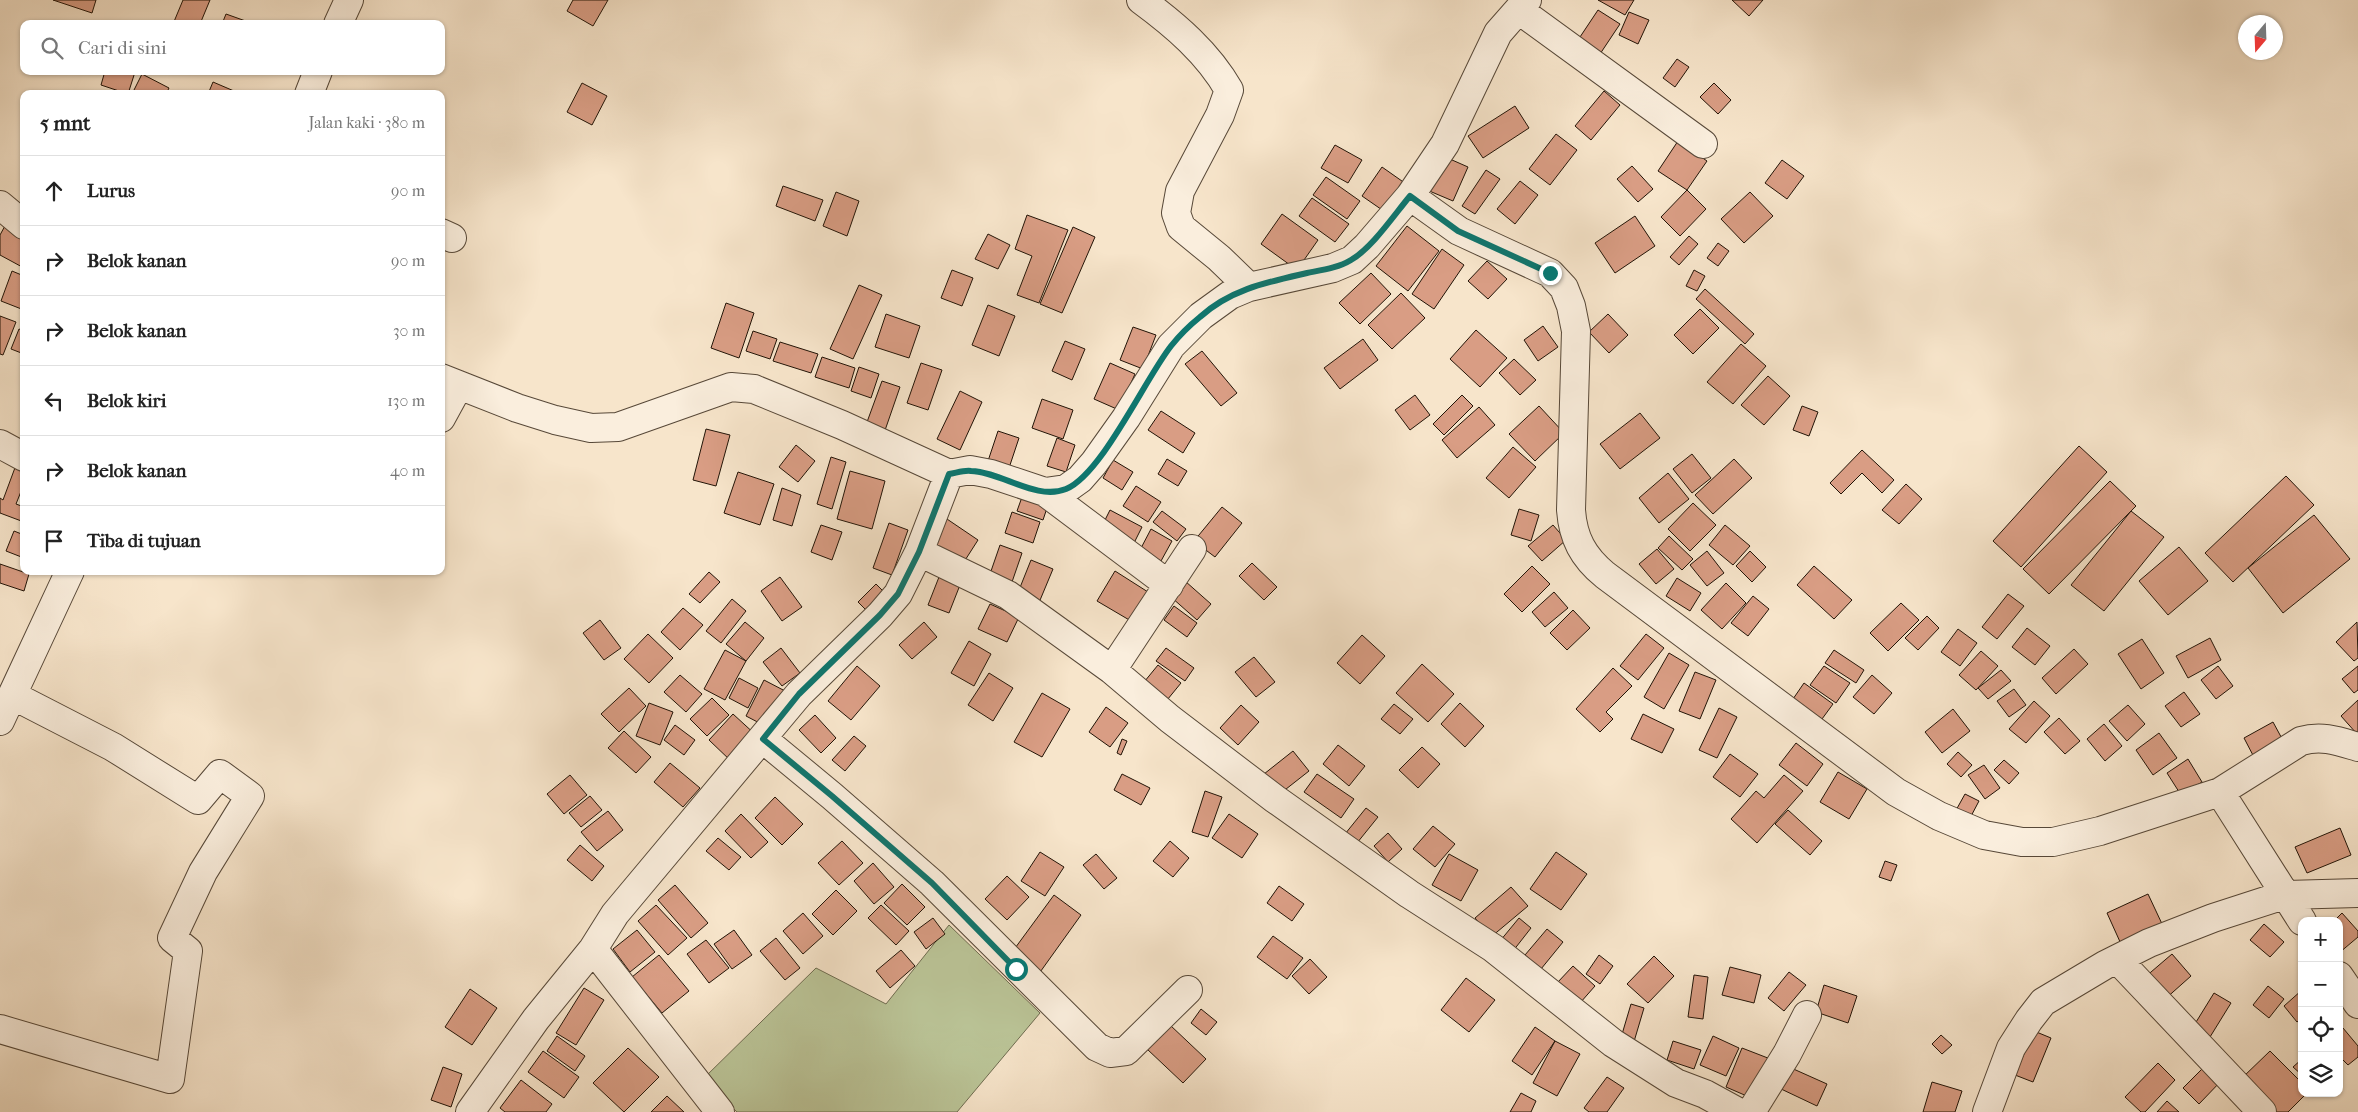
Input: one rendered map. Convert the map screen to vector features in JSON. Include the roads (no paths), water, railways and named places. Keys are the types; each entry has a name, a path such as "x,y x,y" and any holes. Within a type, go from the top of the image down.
{"street":[{"path":"340,20 349,0"},
{"path":"1142,0 1172,23 1217,69 1229,90 1220,115 1180,191 1176,213 1181,227 1219,258 1249,287"},
{"path":"1045,492 1066,489 1080,479 1126,418 1171,346 1201,316 1230,295 1249,287 1333,268 1352,260 1367,246 1410,196 1457,123 1483,61 1498,33 1523,5 1703,144"},
{"path":"311,90 316,75"},
{"path":"1410,196 1458,231 1550,273 1564,288 1571,306 1576,331 1570,510 1574,536 1586,557 1605,575 1896,792 1939,816 1984,836 2022,842 2053,842 2100,831 2220,792 2301,741 2314,737 2330,738 2358,747"},
{"path":"0,205 20,222"},
{"path":"445,402 450,381 532,413 591,428 618,427 731,387 754,389 842,425 949,474 970,470 992,474 1045,492 1169,585"},
{"path":"0,444 20,455"},
{"path":"470,1112 536,1019 593,949 615,914 799,694 880,615 898,594 919,552 949,474"},
{"path":"1112,670 1192,549"},
{"path":"919,552 1008,595 1112,670 1170,719 1275,799 1409,894 1492,948 1613,1043 1676,1083 1705,1094 1738,1112"},
{"path":"0,721 68,575"},
{"path":"0,1029 170,1079 188,950 172,938 202,872 250,796 220,774 198,800 113,747 12,695"},
{"path":"763,739 932,883 1097,1047 1110,1053 1126,1051 1188,990"},
{"path":"2220,792 2299,917"},
{"path":"1987,1112 2011,1048 2043,1002 2117,959 2149,943 2213,918 2284,895 2358,893"},
{"path":"593,949 720,1112"},
{"path":"2117,959 2262,1112"},
{"path":"2343,982 2358,1004"},
{"path":"1751,1112 1787,1054 1807,1015"}]}
